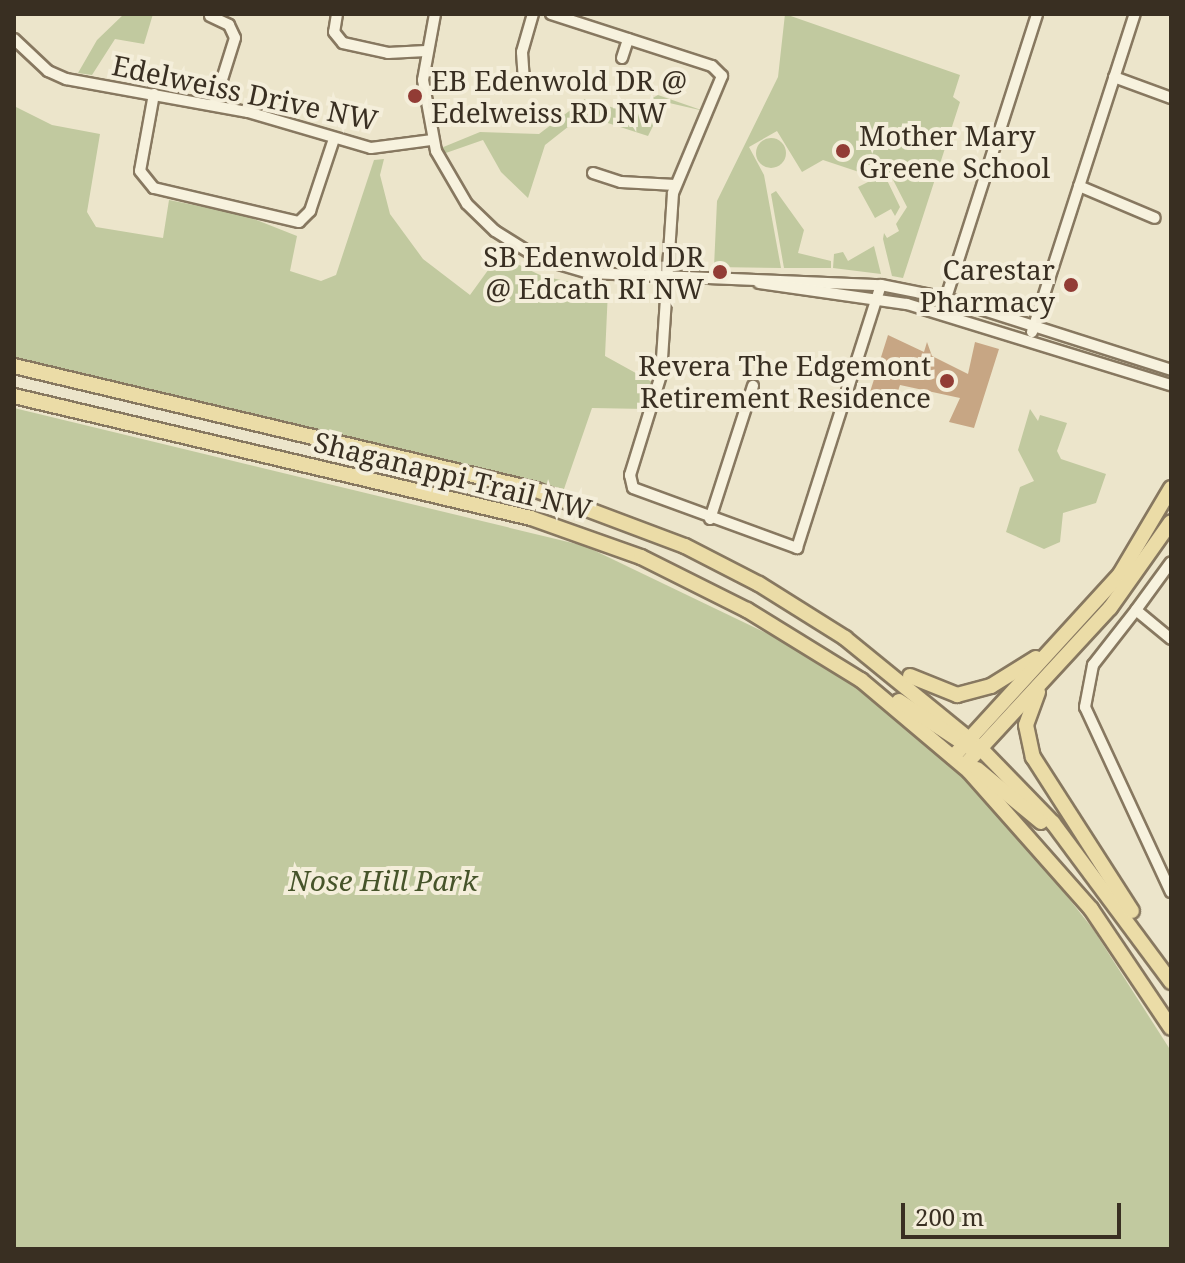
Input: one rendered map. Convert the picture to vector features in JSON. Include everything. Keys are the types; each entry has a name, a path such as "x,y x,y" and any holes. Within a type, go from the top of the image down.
{"main road":[{"name":"Shaganappi Trail NW","path":"14,366 536,490 685,546 845,638 971,744 1074,850 1142,936 1171,982"},
{"name":"Shaganappi Trail NW","path":"14,396 593,537 686,577 861,680 962,761 1091,909 1171,1028"},
{"path":"1074,850 962,761 971,744 1120,574 1171,488"},
{"path":"971,744 1053,668 1132,581 1171,522"},
{"path":"845,638 923,684 957,695 991,686 1056,644"},
{"path":"1053,668 1029,712 1033,757 1130,908 1142,936"},
{"path":"861,680 971,744"}],"street":[{"path":"337,14 334,32 343,43 388,53 426,51"},
{"path":"435,14 426,51 424,95 432,140 467,204 519,248 589,273 881,285 946,298 1171,370"},
{"path":"524,81 522,52 533,14"},
{"path":"551,14 712,66 722,76 675,185 661,375 630,480 639,492 797,548 881,285"},
{"path":"941,313 1037,14"},
{"path":"1029,339 1135,14"},
{"path":"210,16 229,25 235,38 214,105"},
{"name":"Edelweiss Drive NW","path":"14,39 57,75 214,105 371,148 432,140"},
{"path":"622,58 628,39"},
{"path":"1114,77 1171,98"},
{"path":"154,94 140,171 154,188 299,222 310,211 334,139"},
{"path":"593,173 621,182 675,185"},
{"path":"1079,186 1155,218"},
{"path":"749,281 879,299 941,313 1171,385"},
{"path":"710,519 753,386"},
{"path":"1171,562 1093,665 1085,707 1171,892"},
{"path":"1136,610 1171,639"}],"green space":[{"path":"124,14 153,14 144,44 115,39 92,75 78,73 97,40"},
{"name":"Mother Mary Greene School","path":"785,14 960,75 953,97 960,102 903,278 892,276 883,239 884,233 887,238 899,231 896,224 907,207 888,170 859,172 823,160 802,172 777,131 749,147 764,175 781,268 714,267 717,201 778,77"},
{"path":"658,95 704,111 665,102 648,136 583,115 545,145 528,198 501,172 483,140 443,154 441,148 480,132 539,134 585,99 627,112"},
{"path":"14,106 52,125 100,134 87,212 96,227 163,238 169,200 244,215 297,236 290,271 321,281 336,275 374,160 384,159 380,175 390,214 423,259 470,295 499,255 542,276 608,290 605,356 652,382 646,409 592,408 564,489 14,360"},
{"path":"771,138 777,139 785,147 785,159 777,167 771,168 765,167 757,159 756,153 757,147 765,139"},
{"path":"884,174 900,207 895,216 891,209 875,218 858,187"},
{"path":"776,191 804,230 798,253 831,261 831,268 784,268 771,194"},
{"path":"874,246 881,274 833,268 834,254 843,252 848,261"},
{"name":"Nose Hill Park","path":"14,408 585,546 789,644 851,684 954,769 1023,841 1093,929 1171,1051 1171,1249 14,1249"},
{"path":"1030,409 1038,421 1040,415 1067,423 1057,451 1061,459 1106,474 1096,503 1063,513 1060,542 1044,549 1006,532 1020,487 1034,481 1018,450"}],"building":[{"name":"Revera The Edgemont Retirement Residence","path":"888,335 924,352 927,342 932,356 968,374 975,342 999,349 974,428 949,422 960,398 900,385 895,400 870,392"}],"place":[{"name":"EB Edenwold DR @ Edelweiss RD NW","path":"415,96"},
{"name":"Mother Mary Greene School","path":"843,151"},
{"name":"SB Edenwold DR @ Edcath RI NW","path":"720,272"},
{"name":"Carestar Pharmacy","path":"1071,285"},
{"name":"Revera The Edgemont Retirement Residence","path":"947,381"}]}
